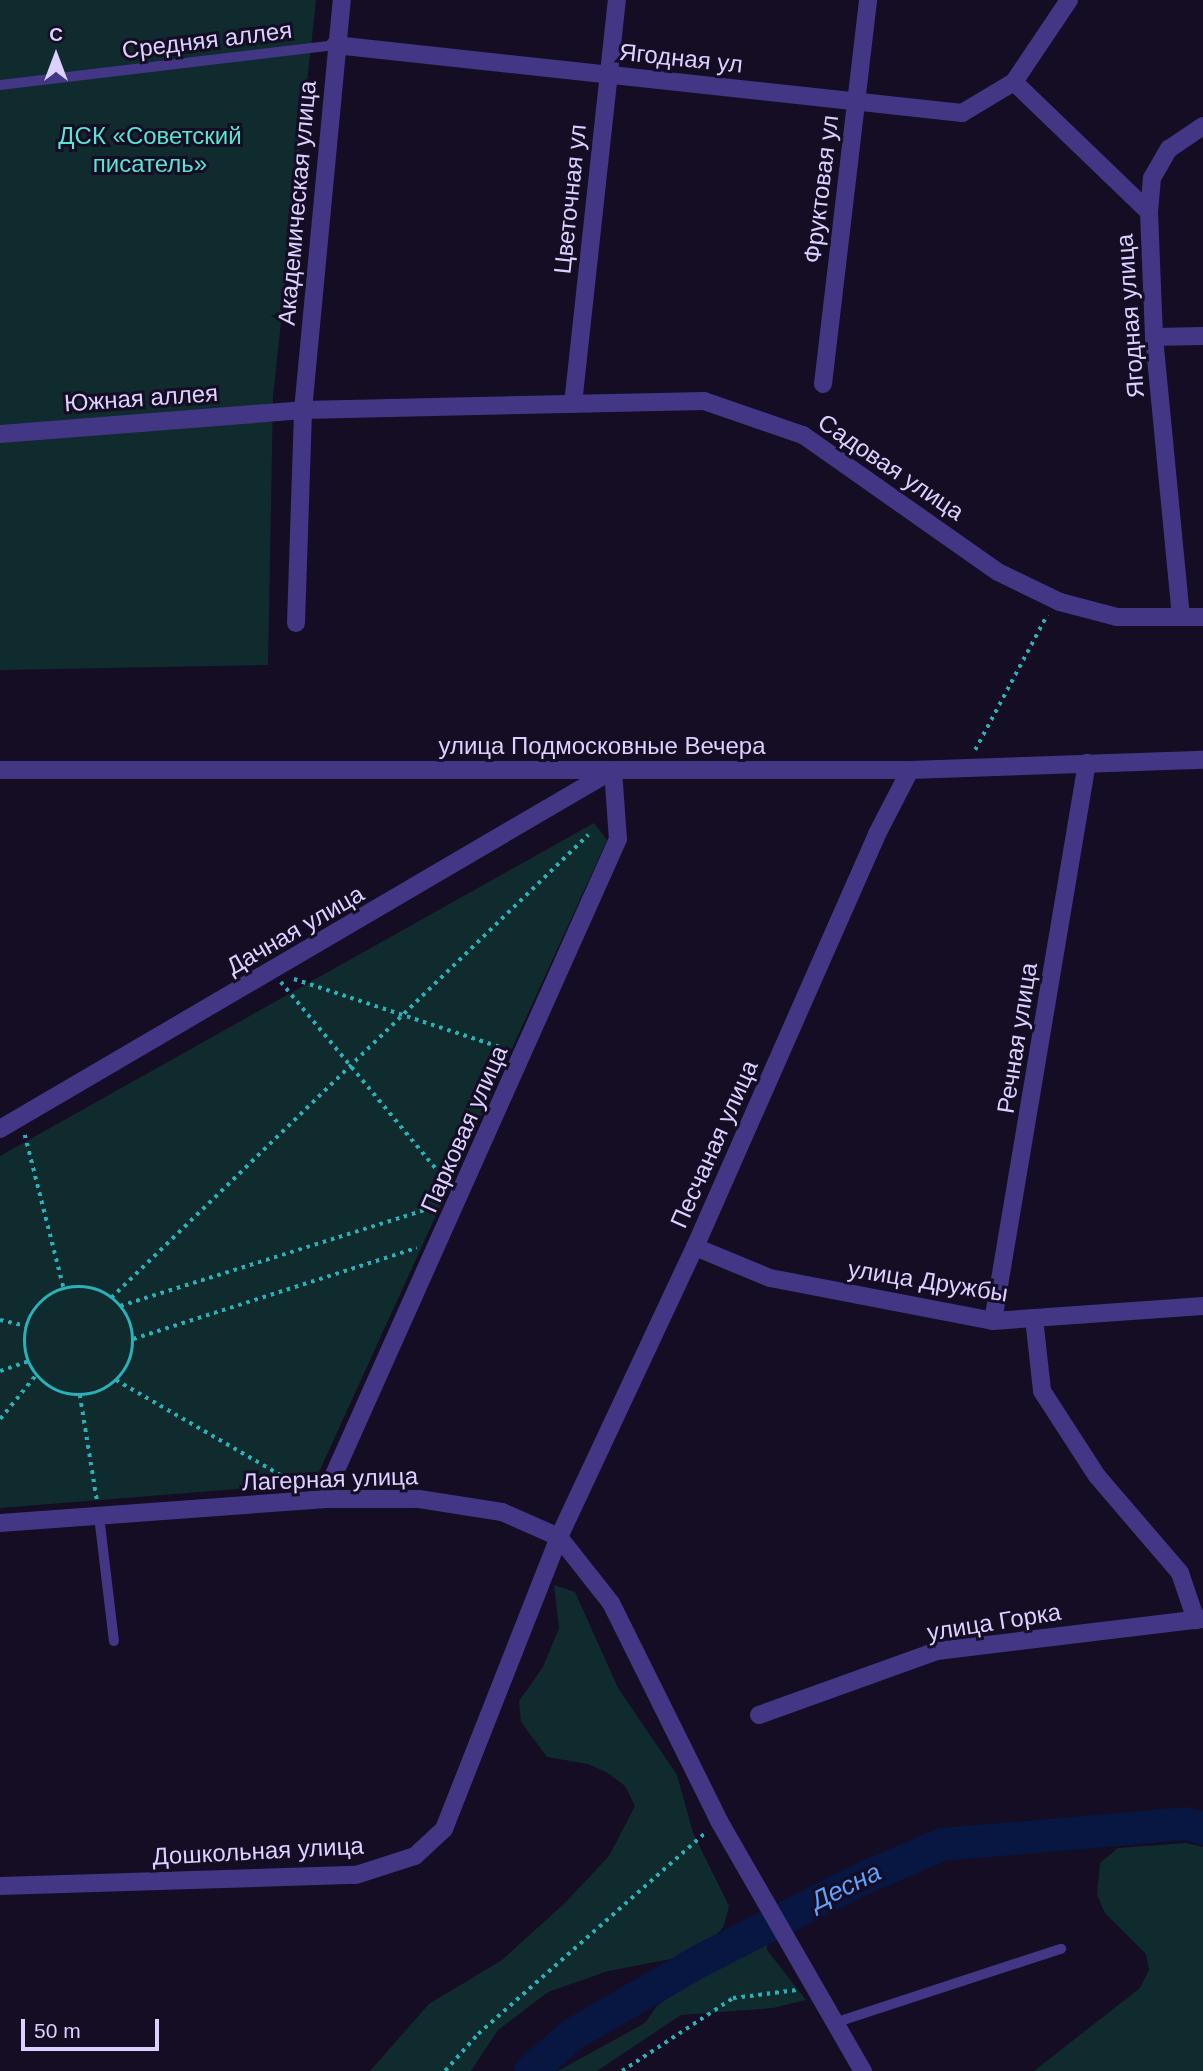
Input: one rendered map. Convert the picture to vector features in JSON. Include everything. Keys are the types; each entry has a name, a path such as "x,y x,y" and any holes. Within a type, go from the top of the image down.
{"street":[{"name":"Академическая улица","path":"296,623 295,411 342,0"},
{"name":"Цветочная ул","path":"573,404 617,0"},
{"name":"Фруктовая ул","path":"823,384 868,0"},
{"path":"1014,82 1069,0"},
{"name":"Ягодная ул","path":"335,45 962,113 1014,82"},
{"name":"Ягодная улица","path":"1014,82 1149,212 1154,337 1181,617"},
{"path":"1149,212 1152,178 1169,149 1203,126"},
{"path":"1154,337 1203,336"},
{"name":"Садовая улица","path":"295,411 704,401 803,435 998,572 1060,601 1117,617 1203,617"},
{"name":"Южная аллея","path":"0,434 295,411"},
{"name":"улица Подмосковные Вечера","path":"0,770 910,769 1203,760"},
{"name":"Речная улица","path":"993,1321 1087,763"},
{"name":"Песчаная улица","path":"559,1537 695,1247 877,834 910,769"},
{"name":"Дачная улица","path":"0,1129 613,770"},
{"name":"Парковая улица","path":"323,1499 524,1055 618,839 613,770"},
{"name":"улица Дружбы","path":"695,1247 770,1278 993,1321 1203,1306"},
{"path":"1034,1318 1042,1391 1097,1476 1180,1573 1200,1620"},
{"name":"Лагерная улица","path":"0,1522 323,1499 419,1499 502,1512 559,1537 611,1603 719,1821 812,1986"},
{"name":"Дошкольная улица","path":"0,1886 356,1875 415,1856 444,1829 559,1537"},
{"name":"улица Горка","path":"759,1715 937,1651 1200,1620"},
{"path":"812,1986 863,2071"}],"lane":[{"name":"Средняя аллея","path":"0,85 335,45"},
{"path":"99,1516 114,1641"},
{"path":"834,2023 1061,1949"}],"path":[{"path":"967,766 1018,675 1033,636 1060,601"},
{"path":"111,1298 588,835"},
{"path":"273,971 524,1055"},
{"path":"120,1306 460,1198 273,971"},
{"path":"20,1118 64,1289"},
{"path":"133,1339 440,1240"},
{"path":"64,1289 89,1289 111,1298 120,1306 133,1339 129,1362 116,1380 100,1391 80,1395 64,1393 37,1374 29,1362 27,1326 41,1303 64,1289"},
{"path":"0,1320 27,1326"},
{"path":"0,1371 29,1362"},
{"path":"0,1419 37,1374"},
{"path":"116,1380 323,1499"},
{"path":"80,1395 99,1516"},
{"path":"445,2071 478,2034 719,1821"},
{"path":"622,2071 733,1998 812,1986"}],"green space":[{"name":"ДСК «Советский писатель»","path":"0,0 316,0 273,396 268,665 0,670"},
{"path":"594,823 607,840 314,1483 0,1508 0,1156"},
{"path":"554,1585 575,1592 618,1688 677,1775 693,1833 729,1906 724,1926 711,1942 671,1959 608,1971 548,1992 498,2030 471,2071 370,2071 429,2004 502,1960 565,1903 609,1856 635,1806 625,1786 608,1773 588,1764 547,1757 521,1722 519,1701 543,1667 559,1628"},
{"path":"1187,1843 1203,1847 1203,2071 1034,2071 1140,1988 1149,1970 1146,1954 1105,1913 1097,1895 1100,1863 1118,1848"},
{"path":"767,1942 767,1950 806,2000 773,2008 681,2015 597,2071 558,2071 645,2023 657,2006 708,1968"}],"waterway":[{"name":"Десна","path":"530,2071 572,2034 702,1959 860,1879 942,1844 1185,1823 1203,1828"}]}
